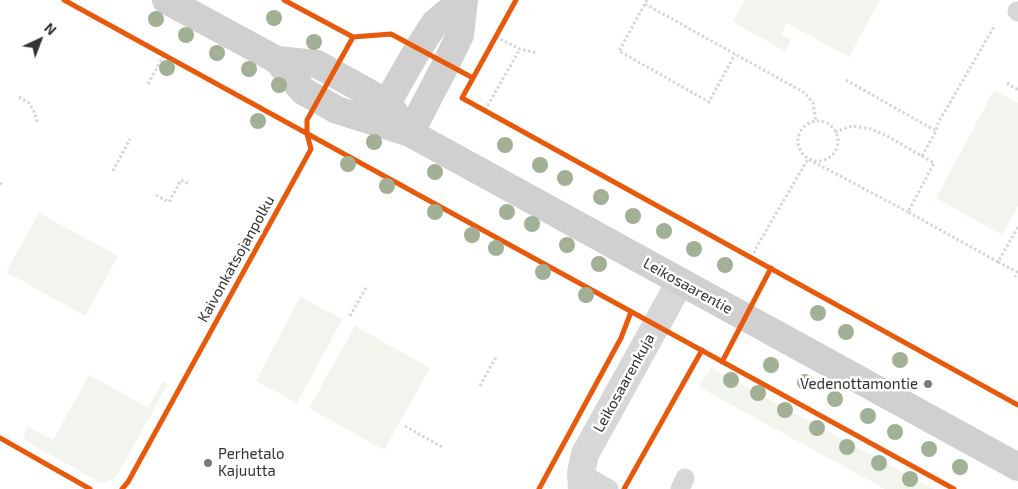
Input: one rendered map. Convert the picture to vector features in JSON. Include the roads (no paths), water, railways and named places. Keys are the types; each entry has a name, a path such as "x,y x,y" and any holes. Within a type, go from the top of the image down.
{"street":[{"name":"Leikosaarentie","path":"166,0 276,60 303,91 337,110 410,133 1018,467"},
{"path":"387,103 418,48 435,23 463,0"},
{"path":"410,133 460,35 463,0"},
{"name":"Leikosaarentie","path":"276,60 318,64 387,103 410,133"},
{"name":"Leikosaarenkuja","path":"582,481 585,454 680,282"}],"lane":[{"path":"582,481 609,489"}],"place":[{"name":"Vedenottamontie","path":"928,384"},
{"name":"Perhetalo Kajuutta","path":"208,463"}]}
